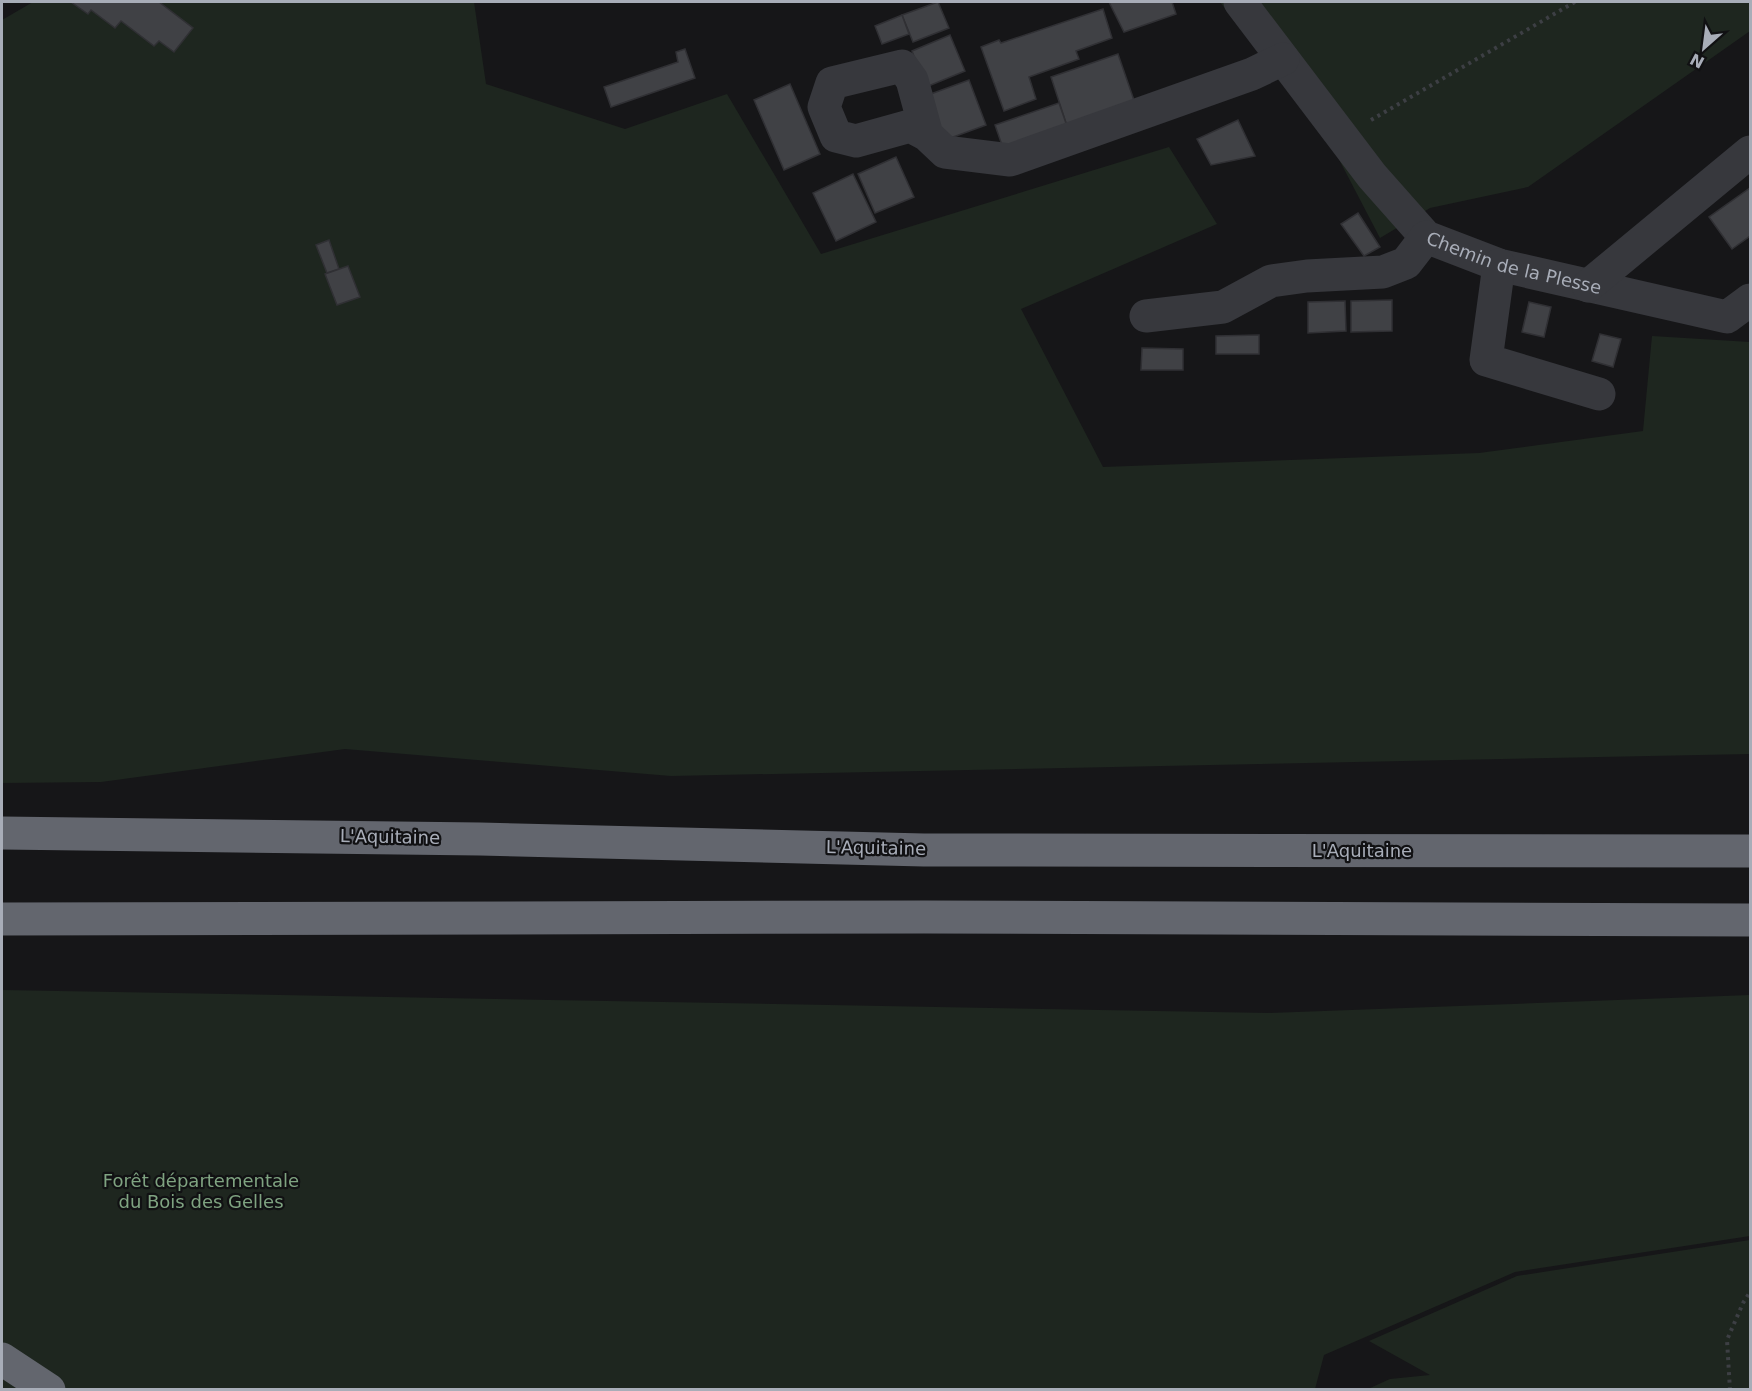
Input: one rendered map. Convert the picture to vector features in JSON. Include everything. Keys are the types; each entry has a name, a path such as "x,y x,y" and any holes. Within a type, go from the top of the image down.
{"highway":[{"name":"L'Aquitaine","path":"2,833 480,839 936,850 1750,851"},
{"path":"2,919 925,917 1750,920"},
{"path":"2,1359 49,1389"}],"street":[{"name":"Chemin de la Plesse","path":"1240,2 1372,176 1426,237 1499,265 1726,317 1750,300"},
{"path":"927,135 945,152 1010,160 1252,74 1283,59"},
{"path":"1588,286 1750,152"},
{"path":"1146,316 1223,307 1271,281 1307,276 1383,272 1406,263 1426,237"},
{"path":"1499,265 1486,360 1599,394"}],"path":[{"path":"1342,137 1575,2"},
{"path":"1730,1389 1727,1340 1750,1292"}],"green space":[{"path":"33,2 474,2 486,84 625,129 727,94 821,254 1169,147 1217,224 1021,309 1103,467 1479,453 1643,431 1652,336 1750,342 1750,754 671,776 345,749 101,782 2,783 2,20"},
{"path":"1220,2 1750,2 1750,31 1528,187 1430,208 1380,238 1332,146"},
{"name":"Forêt départementale du Bois des Gelles","path":"2,990 1269,1013 1750,995 1750,1236 1515,1272 1324,1355 1315,1389 2,1390"},
{"path":"1750,1240 1750,1389 1368,1389 1390,1379 1430,1375 1369,1341 1517,1276"}],"building":[{"path":"71,2 159,2 193,28 174,52 159,41 154,46 121,21 115,28 91,10 88,14"},
{"path":"938,2 949,28 913,42 902,15"},
{"path":"1109,2 1172,2 1176,14 1124,32"},
{"path":"1103,9 1112,38 1076,51 1079,59 1029,77 1036,99 1004,111 981,47 999,40 1001,43"},
{"path":"902,15 909,34 882,44 875,26"},
{"path":"950,35 965,71 926,87 912,51"},
{"path":"685,49 695,78 611,107 604,87 678,62 676,52"},
{"path":"1118,54 1136,106 1068,129 1051,77"},
{"path":"969,80 986,125 945,140 928,95"},
{"path":"790,84 820,154 784,170 754,100"},
{"path":"1059,103 1068,129 1004,151 995,125"},
{"path":"1238,120 1255,156 1211,165 1197,139"},
{"path":"896,157 914,197 875,213 858,174"},
{"path":"853,174 876,222 836,241 813,193"},
{"path":"1750,188 1750,236 1732,249 1709,217"},
{"path":"1358,213 1380,247 1364,256 1341,224"},
{"path":"329,240 339,269 327,273 316,245"},
{"path":"348,266 360,297 337,305 325,274"},
{"path":"1392,300 1392,331 1351,332 1351,301"},
{"path":"1345,301 1346,331 1308,333 1308,302"},
{"path":"1529,302 1551,307 1544,337 1522,332"},
{"path":"1600,334 1621,339 1613,367 1592,361"},
{"path":"1259,335 1259,354 1216,354 1216,336"},
{"path":"1142,348 1183,349 1183,370 1141,370"}]}
